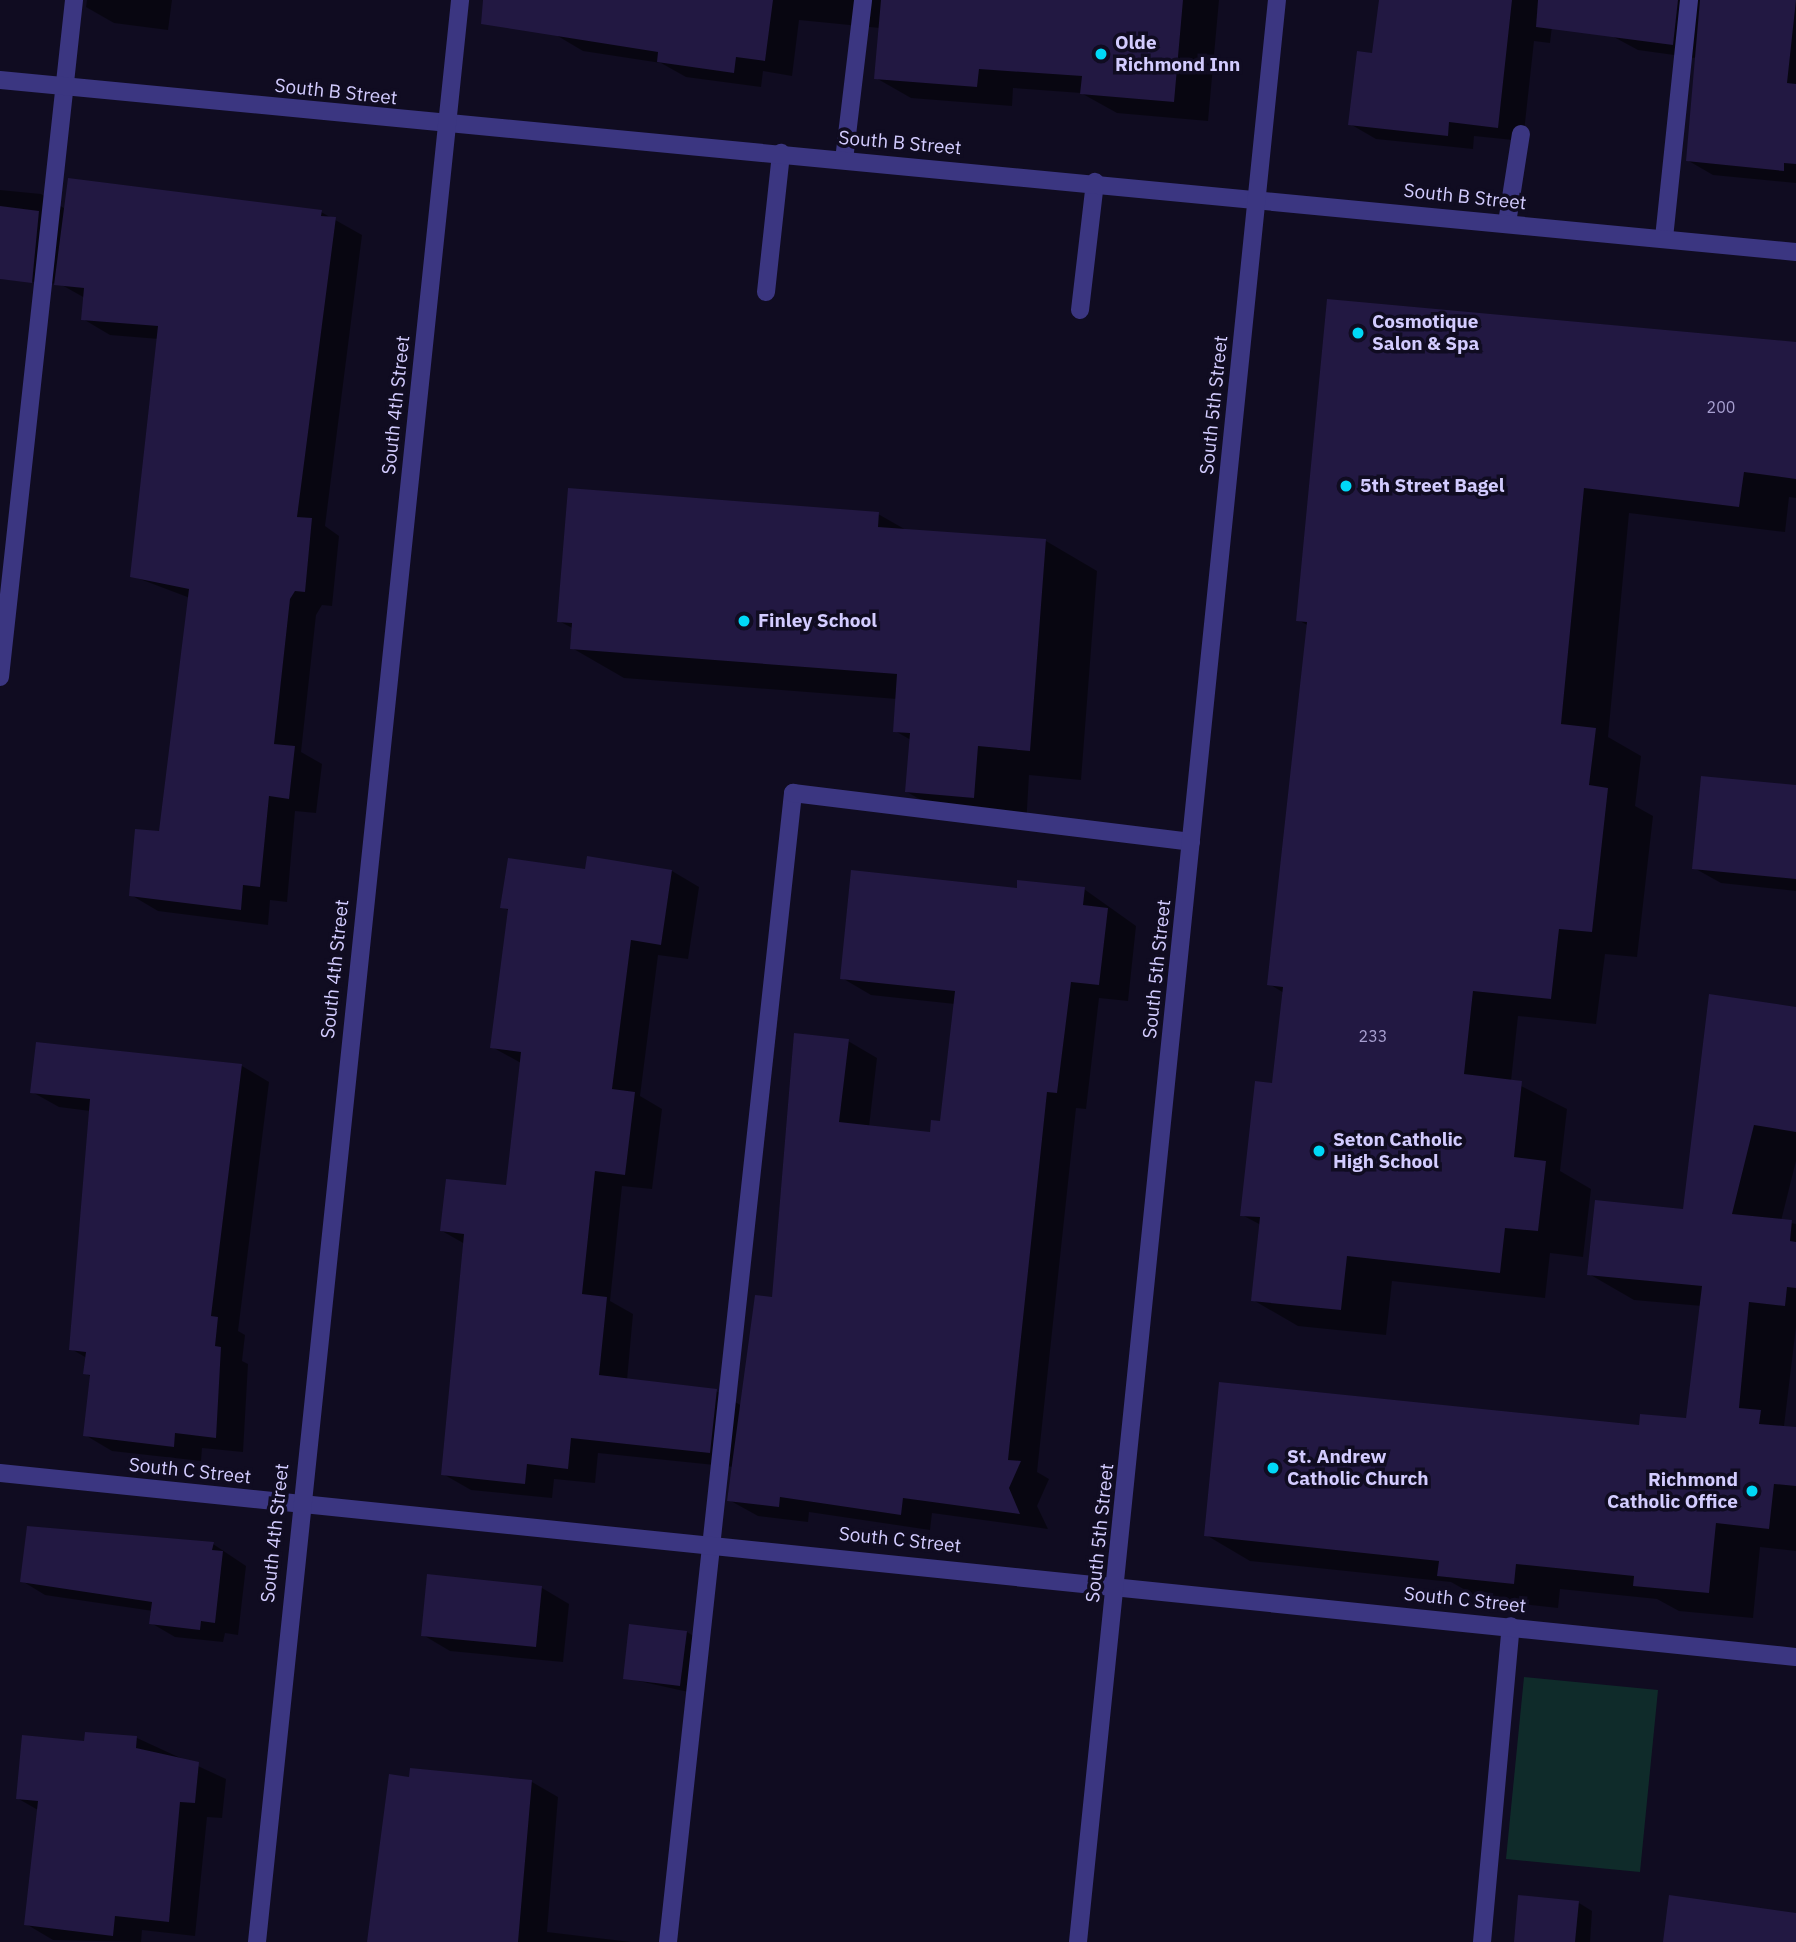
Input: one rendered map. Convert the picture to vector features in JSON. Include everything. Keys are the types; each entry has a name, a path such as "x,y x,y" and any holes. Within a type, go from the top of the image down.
{"street":[{"path":"0,677 74,0"},
{"name":"South 4th Street","path":"257,1942 299,1502 460,0"},
{"path":"844,160 863,0"},
{"name":"South 5th Street","path":"1078,1942 1277,0"},
{"path":"1664,239 1689,0"},
{"name":"South B Street","path":"0,80 448,124 1256,196 1796,252"},
{"path":"1507,223 1521,134"},
{"path":"766,292 781,153"},
{"path":"1080,310 1095,182"},
{"path":"668,1942 793,793 1191,842"},
{"name":"South C Street","path":"0,1473 1116,1583 1796,1657"},
{"path":"1482,1942 1511,1626"}],"green space":[{"path":"1524,1677 1658,1690 1640,1872 1506,1859"}],"building":[{"path":"483,0 773,0 765,61 736,57 734,73 657,62 658,52 481,24"},
{"path":"881,0 1183,0 1174,102 1080,94 1082,76 979,69 977,87 874,79"},
{"path":"1379,0 1512,0 1498,128 1449,122 1448,136 1348,125 1357,51 1372,53"},
{"path":"1538,0 1678,0 1673,45 1536,27"},
{"path":"1700,0 1796,0 1787,83 1796,84 1796,164 1784,163 1784,171 1686,161"},
{"path":"68,178 322,210 321,216 336,217 297,517 312,518 305,592 295,591 290,599 274,744 295,746 289,799 269,796 260,887 243,885 241,910 129,896 135,829 159,831 189,589 130,577 158,326 81,320 84,288 54,285"},
{"path":"0,206 39,211 32,283 0,279"},
{"path":"1327,299 1796,342 1796,479 1744,472 1739,507 1584,488 1561,724 1596,728 1589,785 1608,788 1592,932 1559,929 1551,999 1473,991 1464,1074 1522,1081 1514,1157 1546,1161 1538,1231 1505,1228 1500,1273 1347,1256 1341,1310 1251,1301 1260,1217 1240,1216 1255,1081 1272,1083 1283,987 1267,985 1307,622 1296,621"},
{"path":"568,488 879,512 878,527 1046,539 1030,751 978,746 974,798 905,792 910,733 893,732 897,674 570,649 572,623 557,622"},
{"path":"1701,776 1796,785 1796,879 1692,869"},
{"path":"587,856 672,870 661,945 631,940 612,1089 635,1092 625,1175 595,1171 582,1294 607,1297 599,1375 717,1389 710,1453 571,1438 568,1469 527,1464 525,1484 441,1475 464,1234 440,1231 446,1179 506,1185 521,1052 490,1048 508,909 500,908 508,858 585,869"},
{"path":"851,870 1017,888 1017,880 1085,887 1083,905 1108,908 1099,985 1071,982 1057,1093 1047,1092 1008,1460 1021,1461 1009,1488 1020,1514 903,1498 901,1515 780,1497 779,1507 727,1501 755,1295 772,1297 794,1033 849,1039 839,1122 930,1132 931,1120 940,1121 955,991 840,979"},
{"path":"1709,994 1796,1007 1796,1132 1754,1125 1732,1214 1792,1220 1790,1241 1796,1242 1796,1288 1787,1287 1785,1306 1749,1302 1739,1408 1761,1410 1759,1424 1796,1427 1796,1486 1774,1484 1769,1529 1716,1523 1709,1593 1633,1586 1634,1576 1516,1564 1514,1584 1437,1576 1439,1561 1204,1536 1219,1382 1639,1425 1640,1414 1686,1418 1702,1286 1587,1275 1595,1200 1683,1209"},
{"path":"36,1042 242,1064 211,1316 218,1317 215,1346 221,1347 216,1438 175,1433 174,1447 83,1436 90,1375 83,1374 86,1352 69,1350 90,1099 30,1093"},
{"path":"27,1526 214,1542 212,1550 223,1551 215,1623 201,1621 200,1630 149,1624 152,1602 20,1582"},
{"path":"427,1574 542,1586 536,1647 421,1636"},
{"path":"629,1624 687,1631 680,1686 623,1679"},
{"path":"85,1732 137,1736 136,1748 199,1762 195,1803 180,1802 169,1922 115,1916 113,1936 24,1925 38,1801 16,1799 22,1735 84,1741"},
{"path":"410,1768 532,1780 518,1942 367,1942 389,1774 409,1777"},
{"path":"1518,1895 1579,1901 1575,1942 1514,1942"},
{"path":"1669,1895 1796,1913 1796,1942 1663,1942"}],"place":[{"name":"Olde Richmond Inn","path":"1101,54"},
{"name":"Cosmotique Salon & Spa","path":"1358,333"},
{"name":"5th Street Bagel","path":"1346,486"},
{"name":"Finley School","path":"744,621"},
{"name":"Seton Catholic High School","path":"1319,1151"},
{"name":"St. Andrew Catholic Church","path":"1273,1468"},
{"name":"Richmond Catholic Office","path":"1752,1491"}]}
